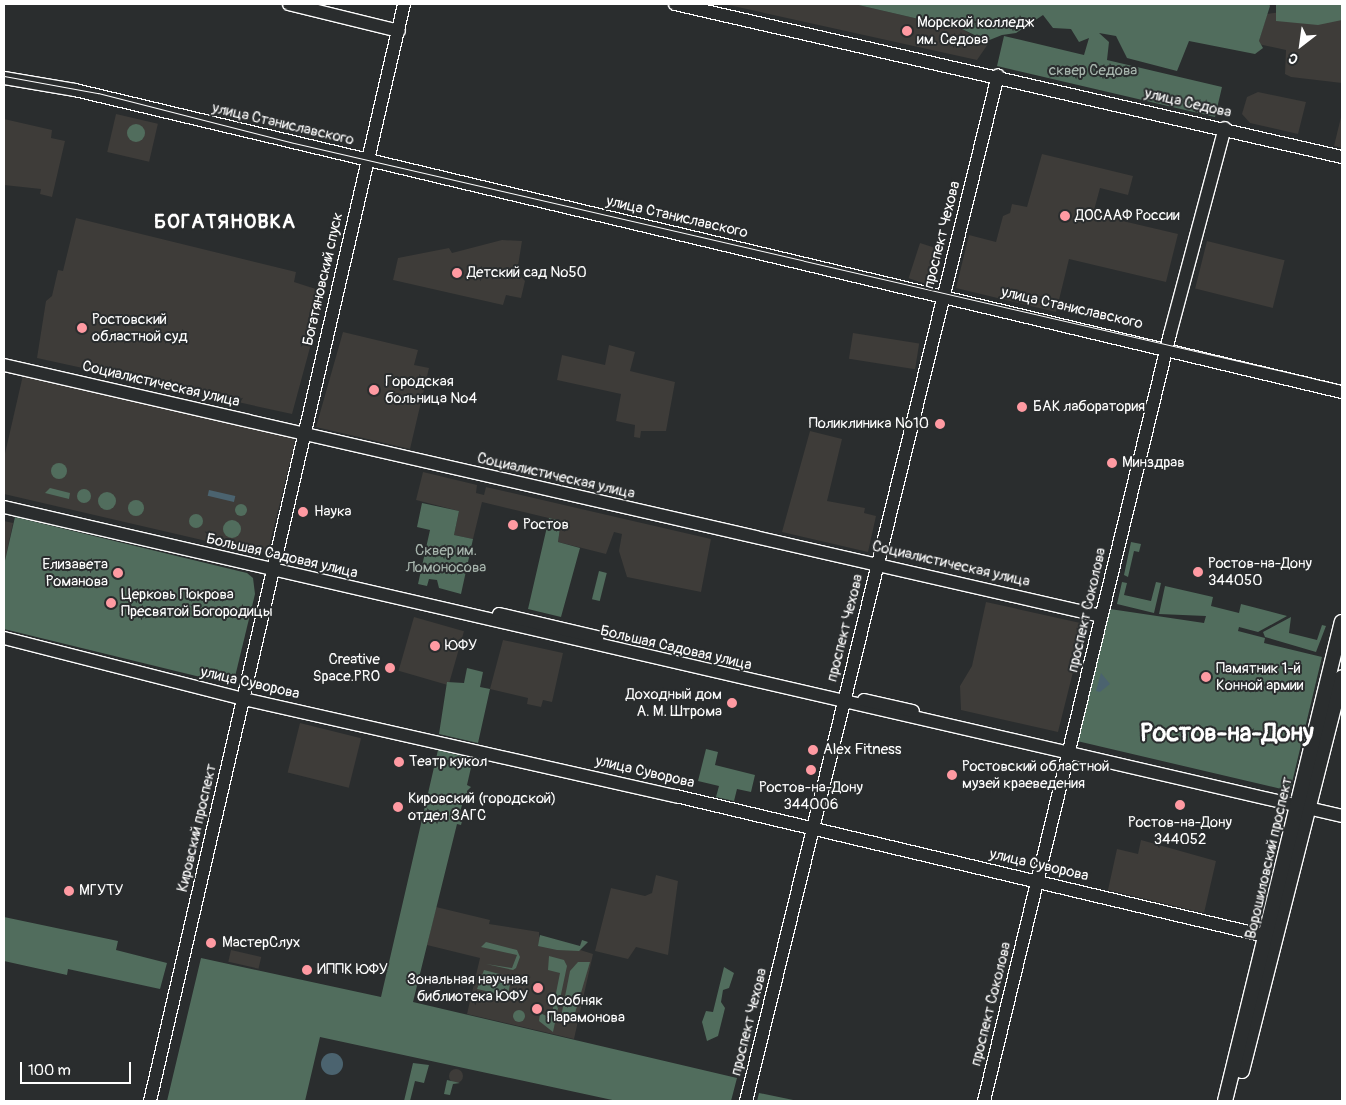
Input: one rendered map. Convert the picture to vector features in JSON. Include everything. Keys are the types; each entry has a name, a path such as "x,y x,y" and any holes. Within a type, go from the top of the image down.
{"main road":[{"name":"Ворошиловский проспект","path":"1234,1101 1305,804 1342,622"},
{"name":"Ворошиловский проспект","path":"1305,804 1342,677"},
{"name":"Ворошиловский проспект","path":"1225,1101 1274,938"}],"street":[{"path":"289,4 399,31"},
{"name":"Богатяновский спуск","path":"276,567 304,433 404,4"},
{"name":"улица Седова","path":"675,4 1226,128 1342,157"},
{"name":"проспект Чехова","path":"746,1101 998,76"},
{"name":"улица Станиславского","path":"4,78 75,90 367,161 944,294 1342,392"},
{"name":"проспект Соколова","path":"984,1101 1070,752 1166,348 1226,128"},
{"name":"Социалистическая улица","path":"4,365 1102,616"},
{"name":"Большая Садовая улица","path":"4,499 276,567"},
{"name":"Большая Садовая улица","path":"4,507 276,567 1070,752 1305,804 1342,816"},
{"name":"Кировский проспект","path":"150,1101 276,567"},
{"name":"улица Суворова","path":"4,638 244,699 813,828 1274,938"},
{"name":"Большая Садовая улица","path":"1305,804 1342,808"}],"shaded area":[{"name":"Морской колледж им. Седова","path":"724,4 854,4 962,29 988,44 977,60"},
{"path":"1342,4 1342,83 1291,77 1285,74 1286,50 1258,44 1267,14"},
{"path":"1258,92 1306,102 1298,134 1250,123 1242,114 1247,97"},
{"path":"1342,113 1342,148 1334,146"},
{"path":"116,114 158,124 149,162 107,152"},
{"path":"4,119 52,130 51,138 65,141 52,197 40,194 41,189 4,185"},
{"name":"ДОСААФ России","path":"1042,154 1133,176 1128,195 1100,188 1093,214 1178,234 1166,282 1069,259 1056,312 956,288 969,235 996,242 1003,216 1010,213 1012,204 1027,207"},
{"path":"76,218 296,272 294,282 325,292 292,414 37,358 46,301 52,296 58,270 63,271"},
{"name":"Детский сад №50","path":"502,240 522,241 517,272 525,281 521,298 506,295 503,305 393,280 398,258 449,248 452,253"},
{"path":"1207,241 1285,260 1273,308 1195,289"},
{"path":"920,243 941,250 929,285 909,278"},
{"name":"Городская больница №4","path":"343,332 418,350 414,365 429,368 410,449 316,427"},
{"path":"853,333 919,343 915,369 849,359"},
{"path":"609,345 635,352 630,371 675,382 666,431 641,431 640,438 634,437 635,425 616,421 621,394 557,380 562,355 605,365"},
{"path":"23,375 292,435 295,442 268,551 258,553 4,494 4,458"},
{"path":"810,431 842,439 827,501 865,508 864,513 876,516 868,552 782,532"},
{"path":"423,472 477,485 476,493 484,495 486,487 711,539 701,592 627,577 619,551 622,534 614,532 606,554 558,542 561,521 482,502 473,539 454,535 459,511 416,500"},
{"path":"4,521 13,523 4,565"},
{"path":"986,602 1085,624 1058,732 961,710 960,686 972,666"},
{"name":"ЮФУ","path":"414,617 464,631 449,685 399,671"},
{"path":"503,640 563,653 552,702 543,700 541,707 527,704 528,698 490,689"},
{"path":"300,723 361,738 349,788 288,772"},
{"path":"1141,840 1216,861 1204,913 1108,890 1117,849 1138,854"},
{"path":"656,875 678,881 668,955 636,947 628,959 595,951 611,888 645,896 652,893"},
{"path":"436,907 490,920 489,924 539,932 539,937 593,954 574,1039 467,1014 480,958 427,945"},
{"path":"231,950 261,957 259,969 228,962"},
{"path":"453,1069 459,1069 463,1076 459,1083 453,1083 449,1079 449,1073"}],"green space":[{"name":"сквер Седова","path":"854,4 1269,4 1270,6 1259,41 1263,48 1255,54 1189,41 1177,71 1127,58 1116,36 1099,33 1109,42 1107,60 1222,87 1215,117 997,66 1004,36 1084,55 1089,38 1079,42 1071,29 1053,28 1043,15 1016,33 1002,35 987,41 962,29"},
{"path":"1276,4 1342,4 1342,20 1318,25 1276,21"},
{"path":"136,124 142,127 145,133 142,139 136,142 130,139 127,133 130,127"},
{"path":"59,463 65,465 67,471 65,477 59,479 53,477 51,471 53,465"},
{"path":"50,488 70,493 69,499 45,493"},
{"path":"81,489 87,489 91,496 87,503 81,503 77,499 77,493"},
{"path":"103,492 111,492 116,497 114,508 103,510 98,505 98,497"},
{"path":"136,500 144,508 136,516 128,508"},
{"name":"Сквер им. Ломоносова","path":"422,503 459,511 454,535 473,539 461,594 439,588 437,580 429,579 427,586 418,584 430,530 417,527"},
{"path":"239,504 243,504 247,510 243,516 239,516 235,512 235,508"},
{"path":"193,514 199,514 203,521 199,528 193,528 189,524 189,518"},
{"path":"15,517 247,573 253,578 255,594 233,685 4,629 4,565"},
{"path":"549,518 561,521 558,542 580,548 561,617 528,609"},
{"path":"232,520 238,523 241,529 238,535 232,538 226,535 223,529 226,523"},
{"path":"1131,542 1141,544 1139,552 1134,551 1128,577 1124,575"},
{"path":"599,571 607,573 600,601 592,599"},
{"path":"1122,582 1127,583 1124,595 1151,601 1156,582 1161,583 1154,613 1117,604"},
{"path":"1165,586 1213,597 1211,606 1239,613 1241,604 1287,616 1258,632 1239,627 1238,631 1265,638 1264,643 1322,657 1290,791 1077,741 1110,609 1204,623 1206,616 1159,614"},
{"path":"1291,617 1289,633 1317,640 1322,625 1326,626 1316,652 1265,637 1263,632"},
{"path":"467,668 483,672 480,687 490,689 478,743 439,734 447,682 464,683"},
{"path":"706,749 718,752 715,765 755,775 751,792 737,789 734,801 716,797 719,786 698,781"},
{"path":"438,750 473,759 467,785 471,787 467,791 468,798 464,798 460,812 464,814 461,825 457,824 413,1002 737,1078 731,1101 617,1101 320,1037 305,1101 167,1101 201,958 381,997"},
{"path":"4,917 118,941 116,950 167,963 160,989 68,969 67,975 4,961"},
{"path":"540,935 580,946 582,940 588,942 579,951 557,950 538,946"},
{"path":"486,942 517,950 520,957 516,968 513,970 486,964 512,968 517,955 481,947"},
{"path":"549,956 564,960 567,966 553,1032 539,1021 540,1013 551,1018 560,973 548,970"},
{"path":"578,962 590,962 573,1020 561,1017 570,971"},
{"path":"724,967 734,973 729,988 723,990 721,1002 725,1008 718,1036 707,1041 702,1022 706,1011 713,1012"},
{"path":"484,970 511,977 508,996 477,989"},
{"path":"519,1010 525,1016 519,1022 513,1016"},
{"path":"413,1063 429,1065 424,1083 415,1081 410,1101 404,1101"},
{"path":"447,1080 460,1083 453,1084 450,1095 444,1094"},
{"path":"759,1093 798,1101 757,1101"}],"water":[{"path":"209,490 235,496 234,502 208,496"},
{"path":"1101,673 1110,684 1100,692 1096,691"},
{"path":"332,1053 340,1056 343,1064 340,1072 332,1075 324,1072 321,1064 324,1056"}],"tram line":[{"path":"4,76 98,93 294,143 1342,385"}],"place":[{"name":"Морской колледж им. Седова","path":"907,31"},
{"name":"ДОСААФ России","path":"1065,216"},
{"name":"Детский сад №50","path":"457,273"},
{"name":"Ростовский областной суд","path":"82,328"},
{"name":"Городская больница №4","path":"374,390"},
{"name":"БАК лаборатория","path":"1022,407"},
{"name":"Поликлиника №10","path":"940,424"},
{"name":"Минздрав","path":"1112,463"},
{"name":"Наука","path":"303,512"},
{"name":"Ростов","path":"513,525"},
{"name":"Ростов-на-Дону 344050","path":"1198,572"},
{"name":"Елизавета Романова","path":"118,573"},
{"name":"Церковь Покрова Пресвятой Богородицы","path":"111,603"},
{"name":"ЮФУ","path":"435,646"},
{"name":"Creative Space.PRO","path":"390,668"},
{"name":"Памятник 1-й Конной армии","path":"1206,677"},
{"name":"Доходный дом А. М. Штрома","path":"732,703"},
{"name":"Alex Fitness","path":"813,750"},
{"name":"Театр кукол","path":"399,762"},
{"name":"Ростов-на-Дону 344006","path":"811,770"},
{"name":"Ростовский областной музей краеведения","path":"952,775"},
{"name":"Ростов-на-Дону 344052","path":"1180,805"},
{"name":"Кировский (городской) отдел ЗАГС","path":"398,807"},
{"name":"МГУТУ","path":"69,891"},
{"name":"МастерСлух","path":"211,943"},
{"name":"ИППК ЮФУ","path":"307,970"},
{"name":"Зональная научная библиотека ЮФУ","path":"538,988"},
{"name":"Особняк Парамонова","path":"537,1009"}],"district":[{"name":"БОГАТЯНОВКА","path":"225,221"},
{"name":"Ростов-на-Дону","path":"1227,734"}]}
